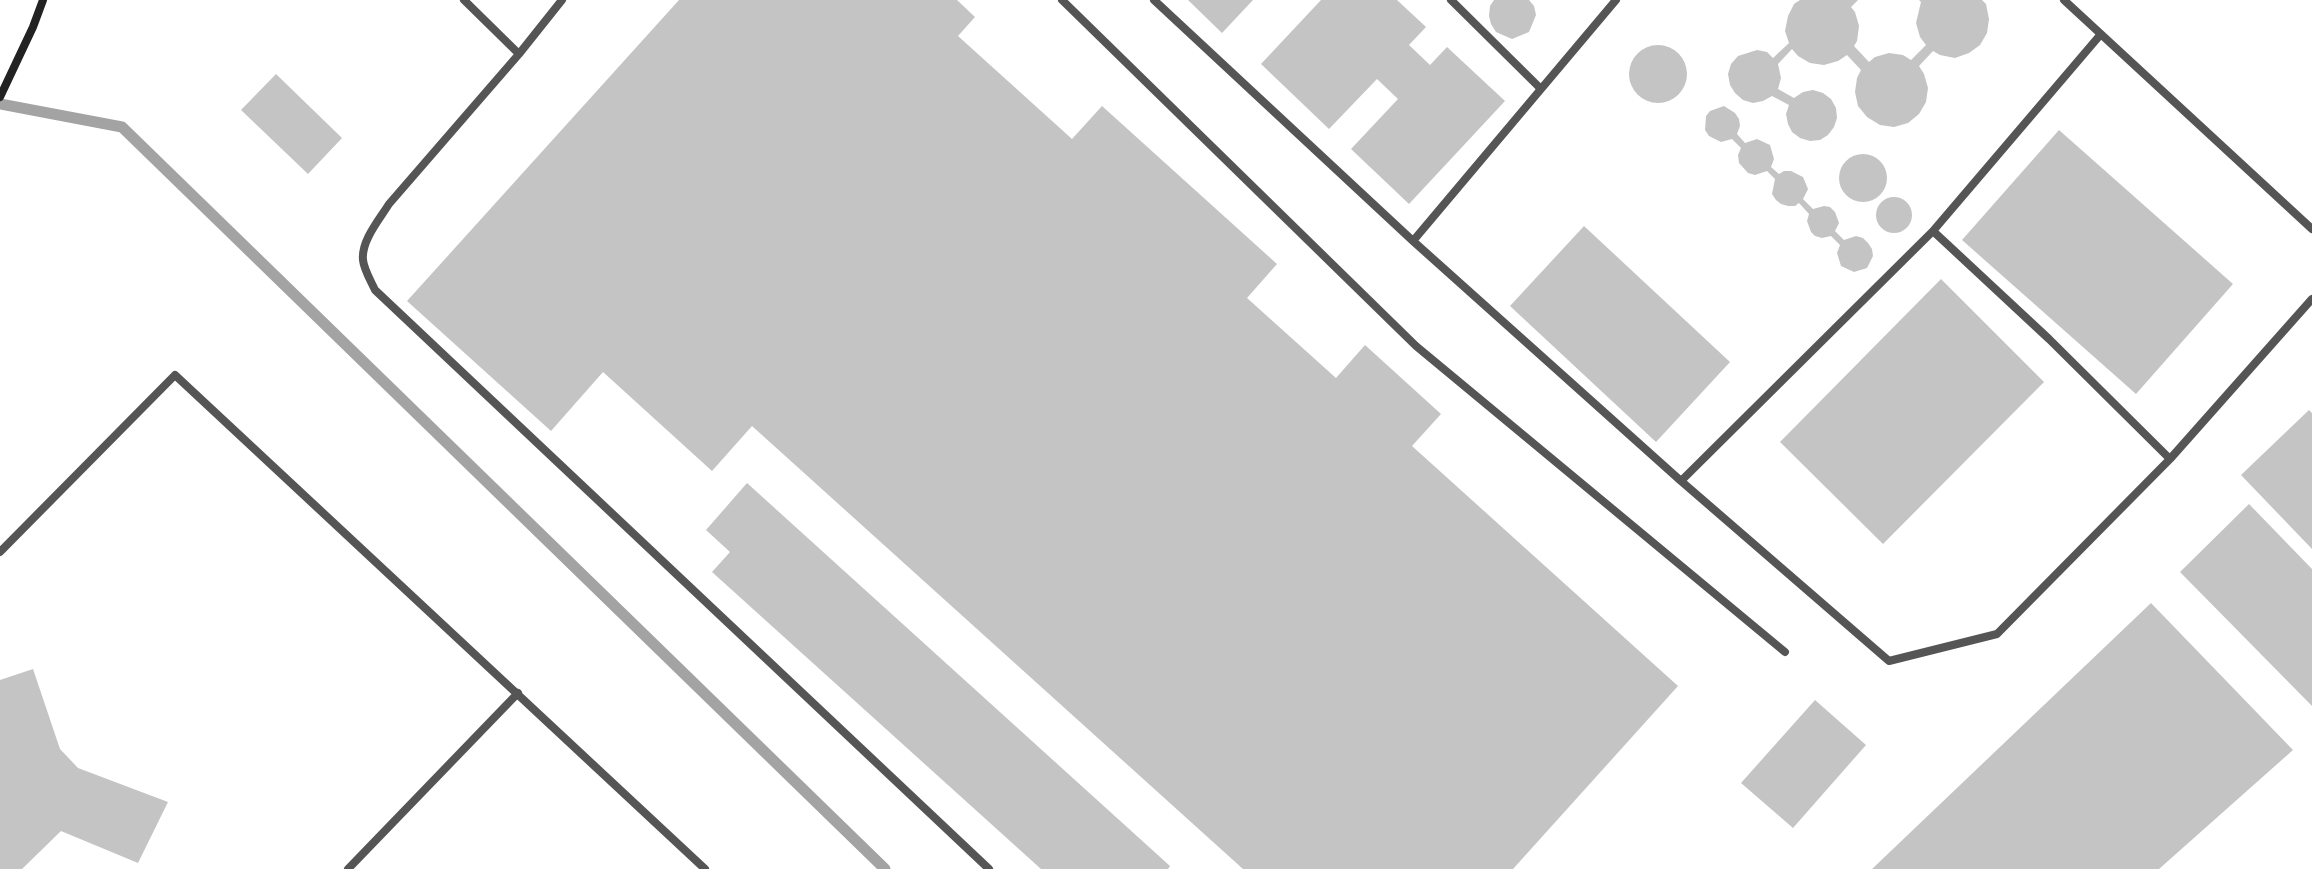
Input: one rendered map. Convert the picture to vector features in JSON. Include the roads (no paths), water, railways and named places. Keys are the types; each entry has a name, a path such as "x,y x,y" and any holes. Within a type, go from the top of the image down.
{"street":[{"path":"0,97 33,27 43,0"}],"lane":[{"path":"464,0 519,54"},
{"path":"562,0 519,54 389,204 366,244 363,260 374,290 989,869"},
{"path":"1062,0 1416,346 1785,652"},
{"path":"1154,0 1413,241 1682,481 1889,661 1997,634 2170,459 2312,299"},
{"path":"1451,0 1541,90"},
{"path":"1413,241 1616,0"},
{"path":"2064,0 2312,229"},
{"path":"1682,481 1933,231 2101,34"},
{"path":"1933,231 2049,339 2170,459"},
{"path":"0,552 175,375 518,693 705,869"},
{"path":"348,869 518,693"}],"waterway":[{"path":"0,104 122,127 885,869"}]}
